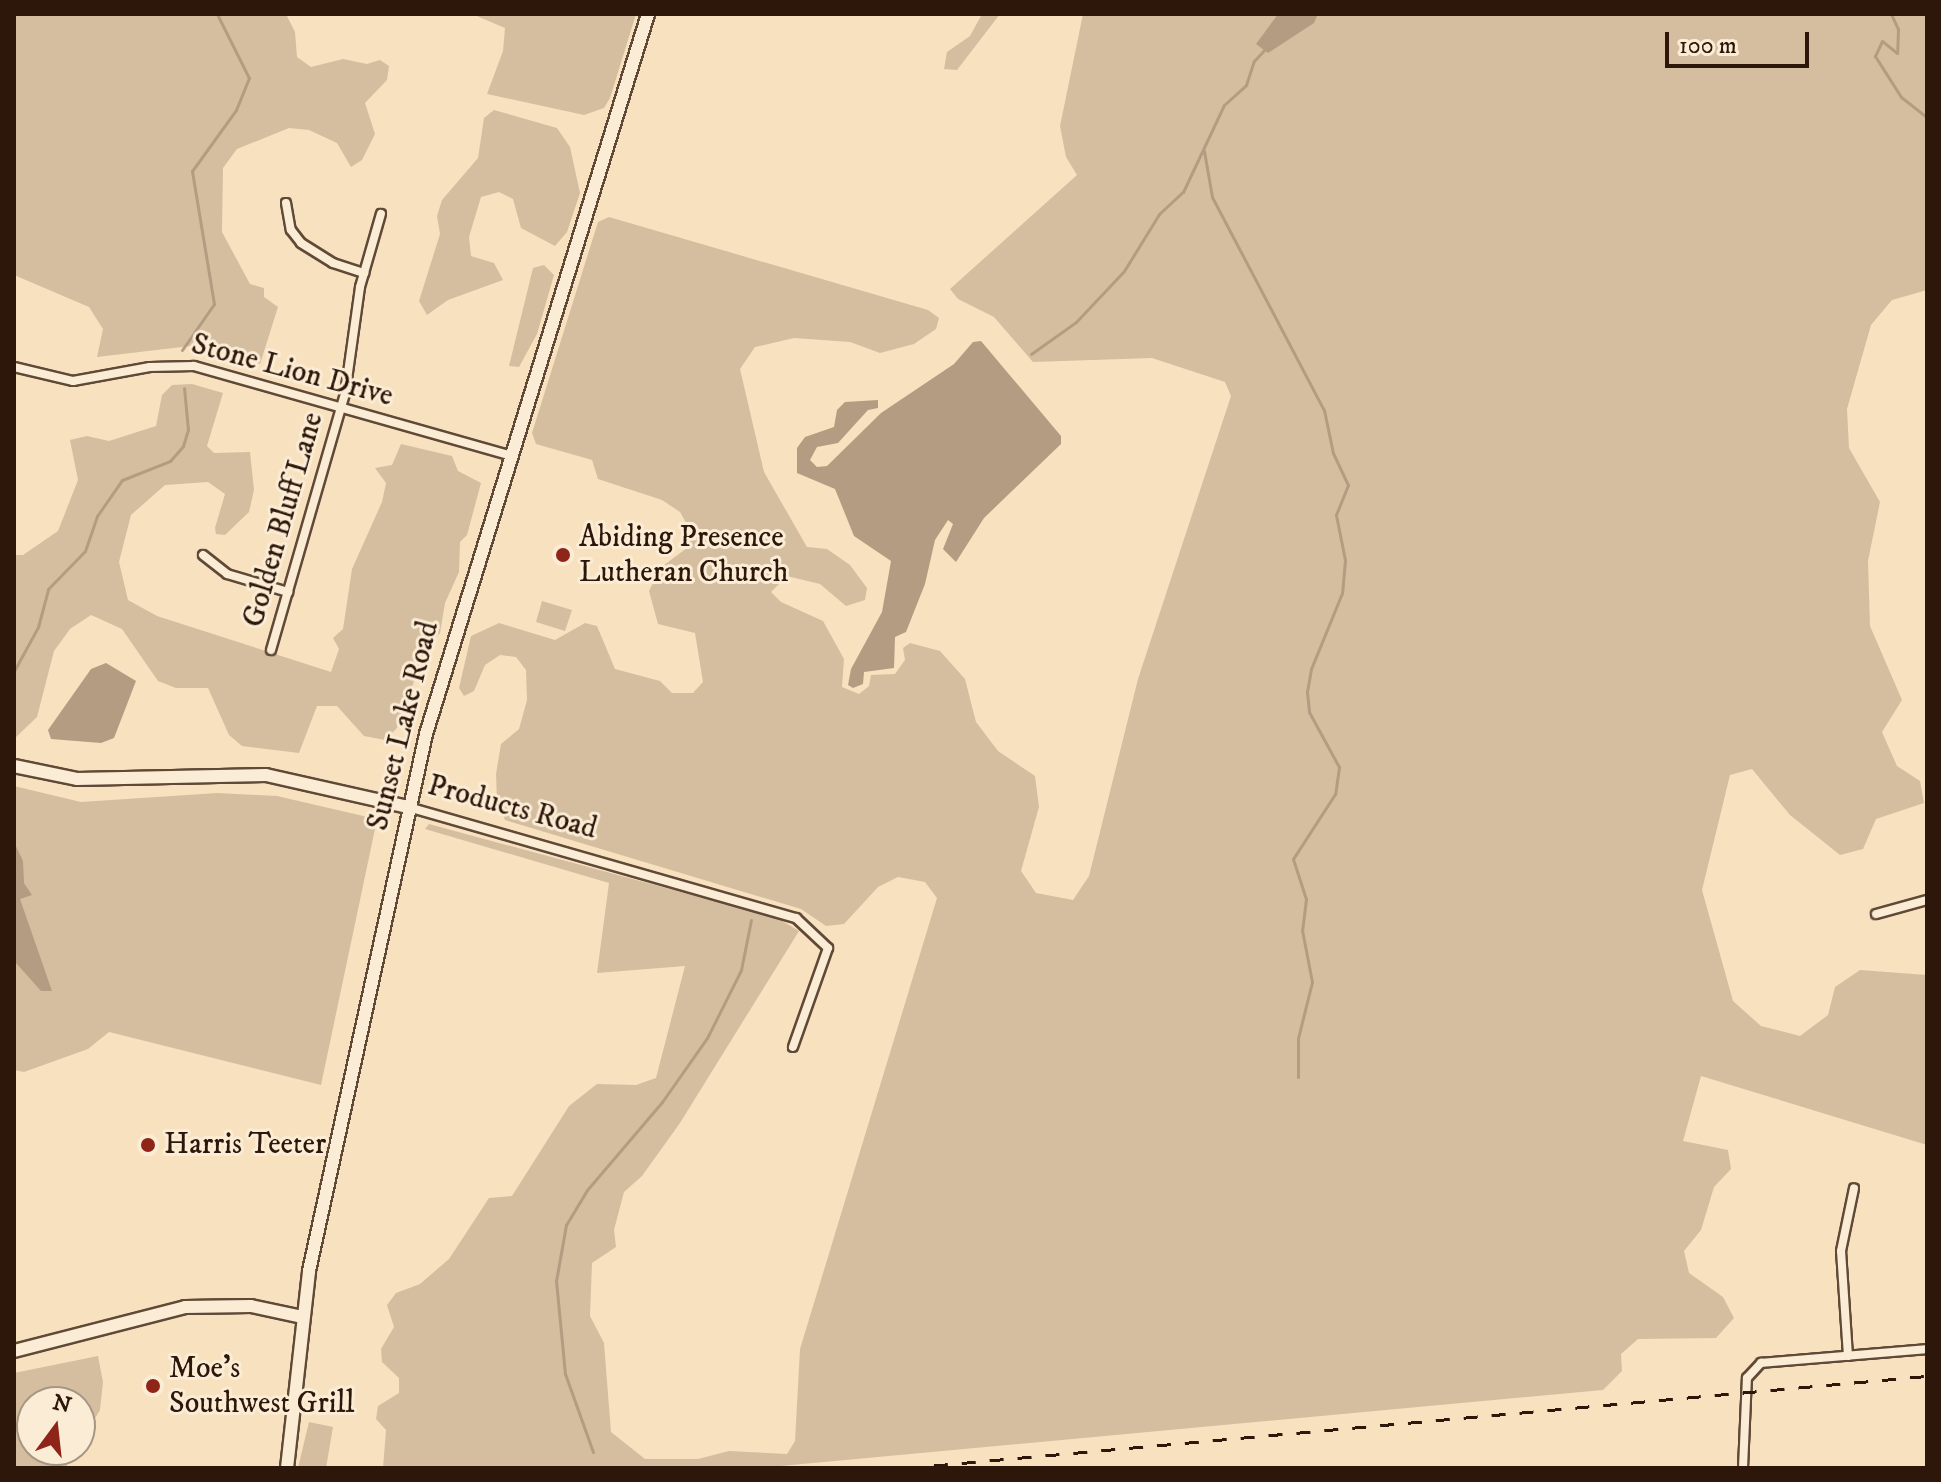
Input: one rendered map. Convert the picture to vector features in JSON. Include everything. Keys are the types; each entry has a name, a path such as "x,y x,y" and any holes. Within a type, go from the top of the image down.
{"main road":[{"name":"Sunset Lake Road","path":"287,1468 302,1317 408,807 454,633 648,14"},
{"name":"Products Road","path":"14,766 77,779 266,775 408,807"},
{"path":"14,1351 185,1307 251,1306 302,1317"}],"street":[{"path":"286,203 288,222 301,243 333,263 364,273"},
{"name":"Golden Bluff Lane","path":"271,650 342,407 364,273 381,214"},
{"name":"Stone Lion Drive","path":"14,367 73,381 150,367 194,366 509,455"},
{"path":"203,555 227,574 288,592"},
{"name":"Products Road","path":"408,807 796,918 828,948 793,1047"},
{"path":"1876,914 1927,900"},
{"path":"1848,1356 1841,1251 1854,1188"},
{"path":"1743,1468 1745,1391 1751,1372 1761,1363 1927,1349"}],"shaded area":[{"path":"14,14 286,14 295,32 297,57 311,67 343,59 367,64 380,60 389,66 387,80 365,103 375,134 362,160 351,167 337,143 309,130 289,128 237,149 223,168 222,232 250,284 264,288 264,297 278,307 260,364 199,345 97,357 103,329 89,307 14,275"},
{"path":"472,14 636,14 610,98 604,108 584,115 487,94 503,51 505,28"},
{"path":"982,14 1000,14 957,70 944,69 947,52 970,36"},
{"path":"1083,14 1927,14 1927,290 1892,300 1871,325 1847,409 1849,448 1880,502 1868,561 1870,626 1902,700 1882,732 1897,766 1920,781 1924,803 1876,819 1863,849 1840,855 1790,815 1752,769 1730,775 1702,890 1733,1001 1761,1026 1800,1036 1828,1015 1835,987 1860,970 1927,975 1927,1145 1701,1076 1683,1141 1728,1150 1731,1169 1714,1187 1701,1230 1684,1251 1689,1273 1723,1297 1734,1318 1716,1338 1638,1339 1621,1354 1622,1371 1603,1390 759,1468 383,1468 386,1430 376,1419 378,1406 399,1393 399,1378 382,1362 381,1349 394,1327 387,1305 396,1293 420,1284 449,1259 489,1198 512,1196 569,1106 597,1084 636,1085 656,1078 685,966 597,973 609,883 425,829 429,824 777,918 799,931 680,1123 642,1176 624,1192 614,1230 616,1247 592,1263 590,1316 604,1343 611,1432 645,1459 698,1459 729,1451 787,1454 795,1441 800,1349 937,898 925,882 898,877 878,887 844,924 826,926 801,909 505,820 497,802 496,774 501,744 519,729 527,700 526,670 516,657 500,655 485,665 474,691 464,696 459,688 471,636 499,623 555,640 585,623 597,626 615,669 660,681 672,693 693,693 703,682 695,633 658,624 649,591 660,568 687,548 690,530 680,512 662,500 598,479 592,460 536,444 532,433 598,222 609,217 928,310 939,318 936,329 914,344 880,353 850,342 794,338 755,347 740,369 764,472 807,547 827,549 850,565 867,588 865,600 846,606 820,584 787,576 771,592 781,602 823,621 844,659 842,687 859,694 869,686 871,675 895,674 905,660 903,648 910,643 940,651 965,679 976,722 998,751 1035,776 1039,807 1021,871 1036,893 1073,900 1089,876 1138,679 1231,396 1225,382 1152,358 1033,362 994,317 958,299 950,289 1077,175 1066,157 1060,126"},
{"path":"1278,14 1318,14 1314,23 1268,53 1256,44"},
{"path":"494,110 557,128 570,147 580,193 567,232 555,246 521,228 513,199 499,192 481,197 469,237 471,256 494,263 503,280 448,300 427,315 419,301 440,234 437,216 442,200 478,158 484,118"},
{"path":"544,265 554,275 537,334 519,367 509,366 533,268"},
{"path":"981,341 1061,436 1061,444 984,518 956,562 943,549 953,524 948,520 935,540 925,584 906,632 895,637 894,668 864,672 863,684 853,688 848,685 851,669 882,612 891,561 854,536 835,489 797,473 797,448 805,437 834,427 837,410 845,402 878,400 878,408 868,410 838,443 817,447 810,460 817,467 827,466 881,413 954,364 973,342"},
{"path":"192,384 223,393 207,446 214,453 250,452 254,490 249,512 225,535 216,534 215,528 225,494 208,482 165,485 131,515 119,562 128,600 157,616 331,672 339,649 333,638 343,629 352,569 382,502 386,483 375,468 392,465 401,444 452,456 458,471 481,483 467,535 460,542 459,572 445,603 440,633 427,646 397,728 385,740 364,736 337,706 317,706 299,753 242,746 229,735 208,688 176,688 158,681 122,629 91,615 70,629 54,651 37,717 14,739 14,555 23,555 58,531 78,480 70,440 87,436 109,441 156,426 162,395 172,385"},
{"path":"542,601 572,610 565,631 536,622"},
{"path":"106,663 136,681 114,738 101,743 51,739 48,730 91,669"},
{"path":"14,786 81,802 217,793 277,796 372,818 375,829 321,1085 109,1032 88,1049 24,1072 14,1070"},
{"path":"14,842 23,861 24,883 32,895 20,899 52,991 41,991 16,963"},
{"path":"98,1356 103,1382 100,1410 96,1417 96,1386 16,1386 16,1466 66,1468 14,1468 14,1373"},
{"path":"309,1422 333,1427 326,1468 298,1468"}],"waterway":[{"path":"182,350 214,304 192,171 236,110 249,78 217,14"},
{"path":"1891,14 1898,29 1897,53 1882,41 1875,56 1901,97 1927,117"},
{"path":"1031,354 1076,322 1124,271 1159,214 1183,192 1224,105 1246,85 1254,61 1266,48"},
{"path":"1204,151 1212,197 1324,410 1333,453 1348,485 1336,515 1345,560 1342,593 1311,669 1307,692 1309,712 1339,767 1335,794 1293,859 1306,899 1302,930 1312,982 1298,1038 1298,1077"},
{"path":"14,671 38,627 48,589 85,551 97,516 122,480 170,461 183,446 188,430 184,388"},
{"path":"593,1452 565,1374 556,1281 566,1225 587,1190 662,1102 707,1038 741,970 751,920"}],"railway":[{"path":"906,1468 1927,1376"}],"place":[{"name":"Abiding Presence Lutheran Church","path":"563,555"},
{"name":"Harris Teeter","path":"148,1145"},
{"name":"Moe's Southwest Grill","path":"153,1386"}]}
